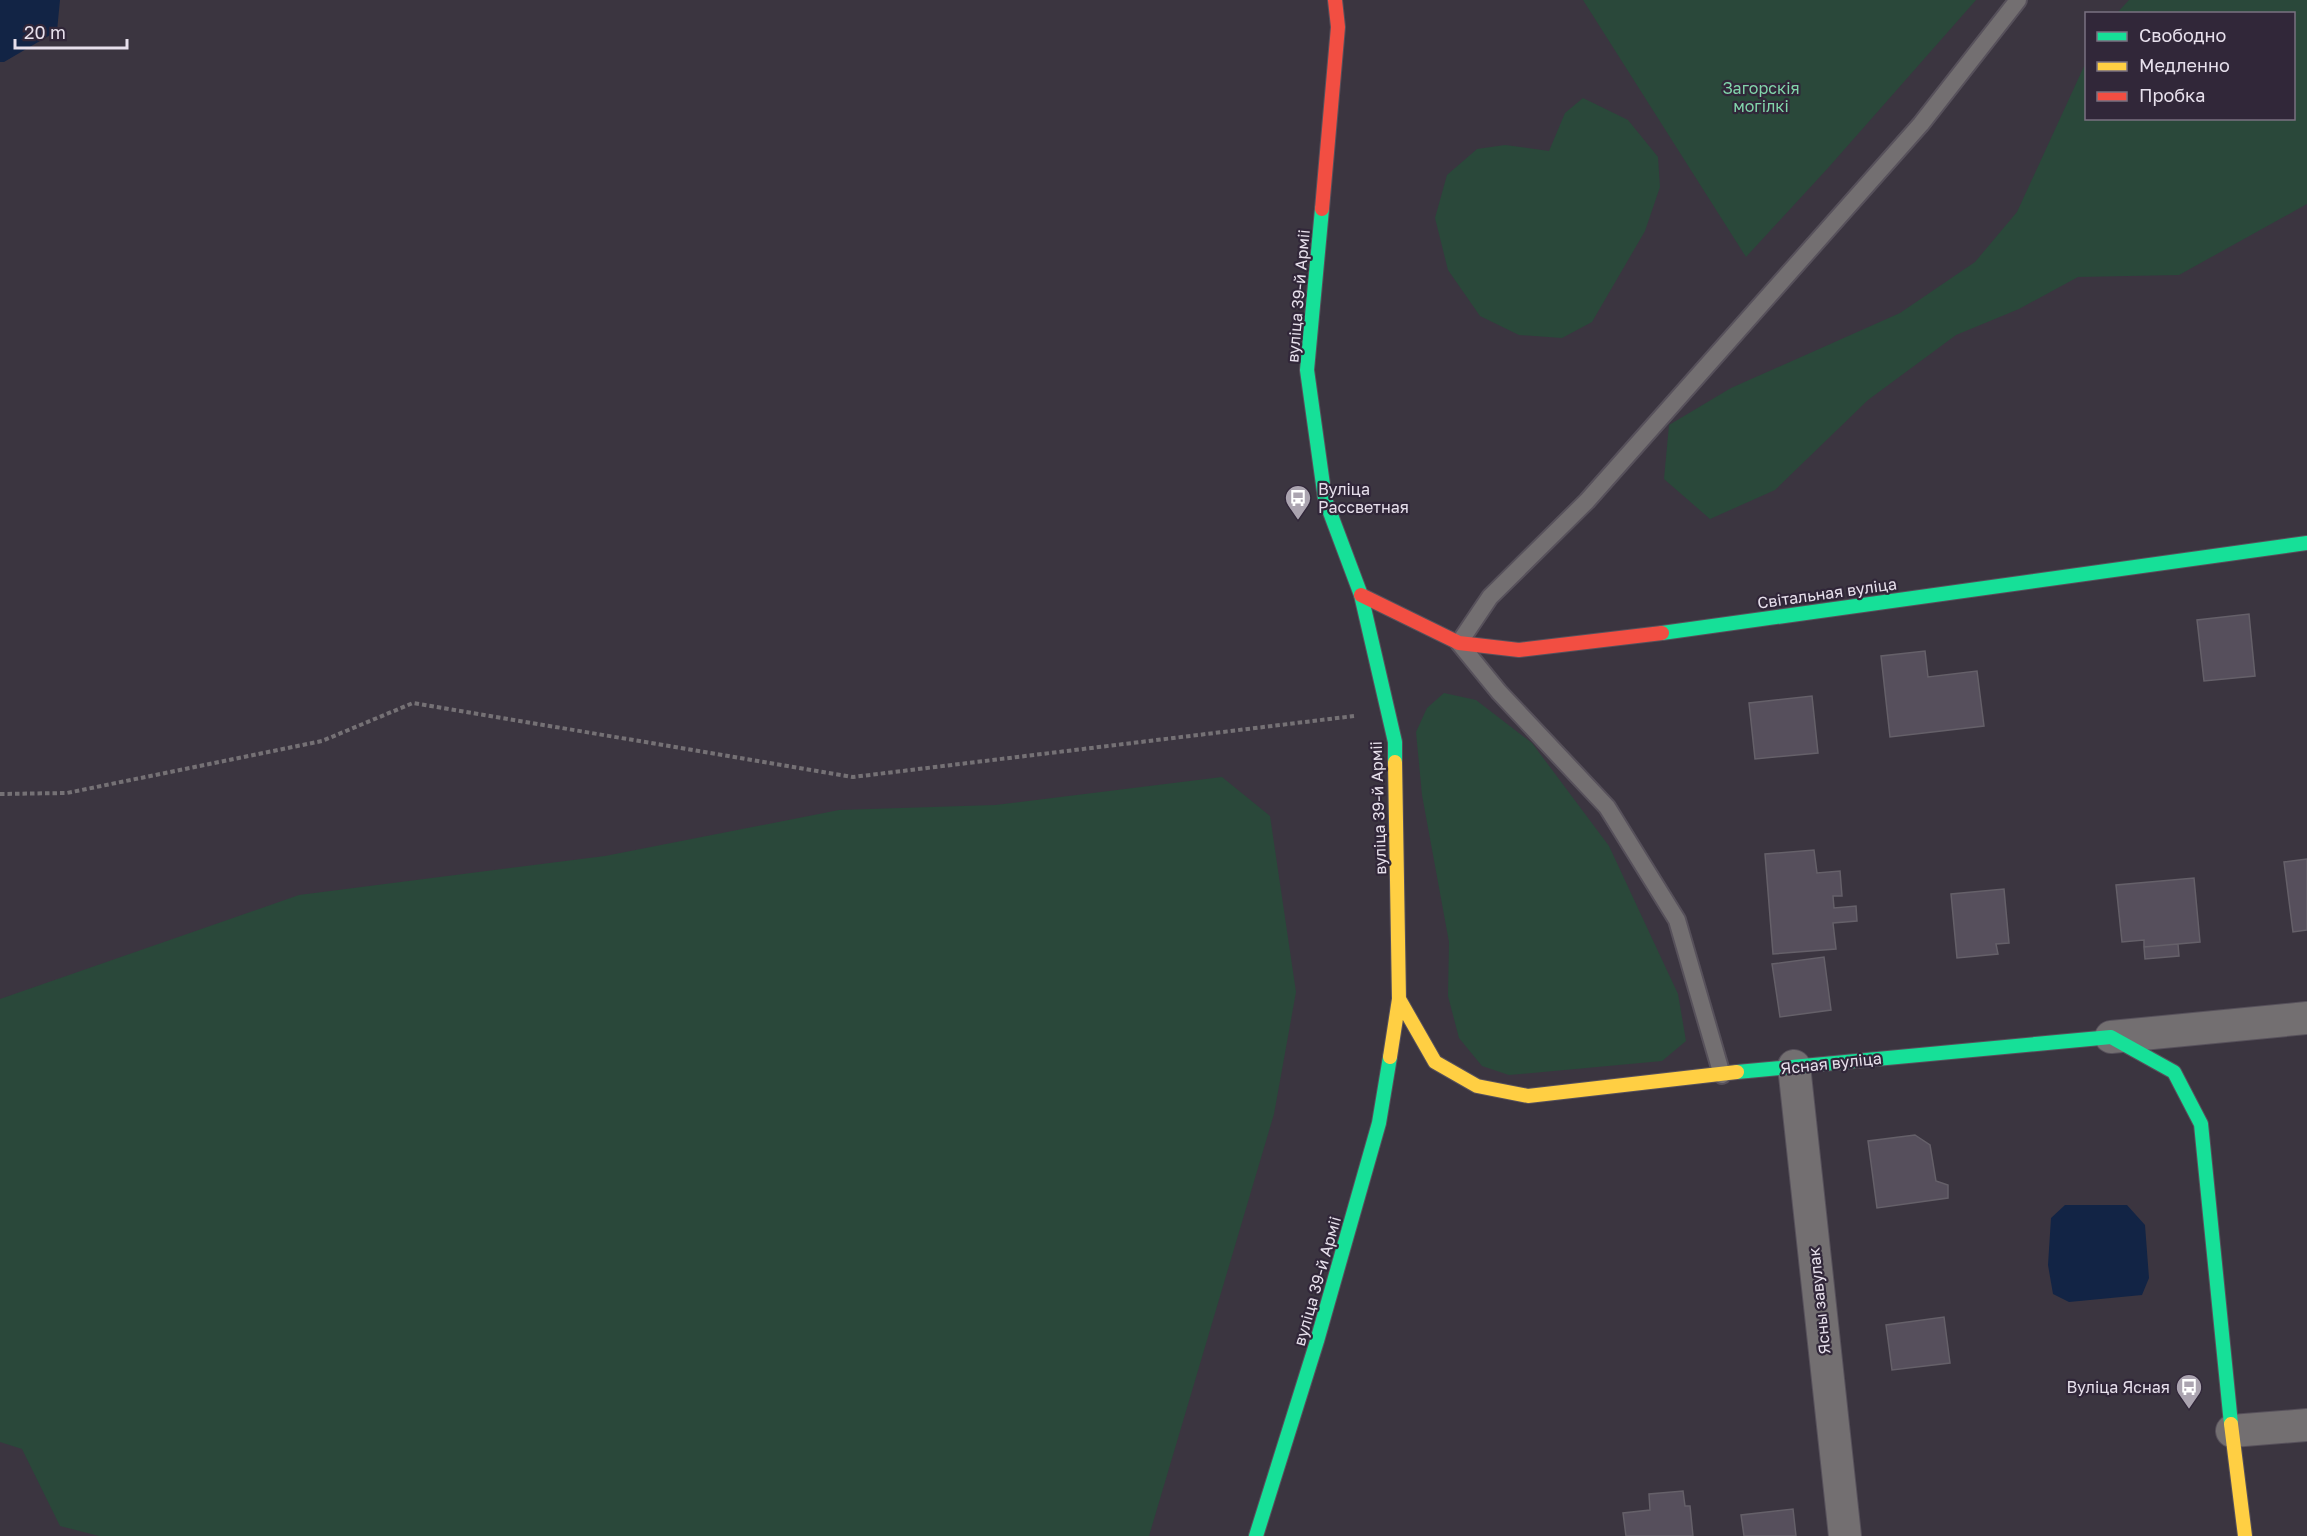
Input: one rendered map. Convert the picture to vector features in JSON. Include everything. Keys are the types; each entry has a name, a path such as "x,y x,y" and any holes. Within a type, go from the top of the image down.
{"street":[{"name":"вуліца 39-й Арміі","path":"1256,1536 1317,1341 1379,1123 1399,999 1395,742 1361,596 1325,499 1307,370 1338,27 1335,0"},
{"name":"Світальная вуліца","path":"1361,596 1459,643 1519,650 1623,638 2307,543"},
{"name":"Ясная вуліца","path":"1399,999 1435,1062 1477,1086 1528,1096 1794,1066 2307,1018"},
{"path":"2111,1037 2174,1072 2201,1124 2245,1536"},
{"name":"Ясны завулак","path":"1794,1066 1845,1536"},
{"path":"2232,1431 2307,1425"}],"lane":[{"path":"1722,1075 1677,920 1607,807 1499,692 1459,643 1490,597 1587,501 1921,124 2018,0"}],"path":[{"path":"0,794 67,794 322,741 413,703 853,777 1387,712"}],"green space":[{"name":"Загорскія могілкі","path":"1583,0 1976,0 1746,257"},
{"path":"2129,0 2307,0 2307,204 2179,275 2078,277 2019,309 1956,335 1868,400 1775,490 1710,519 1664,479 1669,425 1731,388 1900,313 1975,262 2017,212 2085,64 2085,120 2295,120 2295,12 2118,12"},
{"path":"1583,98 1628,120 1658,157 1660,187 1645,231 1592,322 1562,338 1519,335 1480,316 1448,270 1435,218 1447,175 1477,149 1505,145 1549,151 1565,113"},
{"path":"1444,693 1476,700 1532,743 1609,846 1678,994 1686,1041 1662,1061 1509,1075 1482,1066 1459,1038 1448,996 1449,942 1422,795 1416,732 1427,708"},
{"path":"1222,777 1270,816 1296,992 1274,1114 1149,1536 99,1536 60,1526 22,1449 0,1442 0,999 299,895 605,856 839,810 995,805"}],"water":[{"path":"0,0 60,0 57,31 4,62 0,62"},
{"path":"2065,1205 2127,1205 2145,1225 2149,1278 2142,1295 2069,1302 2053,1294 2048,1265 2051,1218"}],"building":[{"path":"2249,614 2255,676 2204,681 2197,620"},
{"path":"1925,651 1928,677 1977,671 1984,726 1890,737 1881,656"},
{"path":"1812,696 1818,753 1755,759 1749,703"},
{"path":"1814,850 1817,873 1840,871 1842,896 1833,896 1834,908 1856,906 1857,921 1833,923 1836,949 1773,954 1765,854"},
{"path":"2307,859 2307,930 2293,932 2284,862"},
{"path":"2194,878 2200,942 2144,947 2144,940 2122,942 2116,885"},
{"path":"2004,889 2009,943 1996,944 1998,954 1957,958 1951,894"},
{"path":"2178,944 2179,956 2145,959 2144,947"},
{"path":"1824,957 1831,1010 1780,1017 1772,964"},
{"path":"1915,1135 1930,1145 1936,1181 1948,1185 1948,1198 1877,1208 1868,1141"},
{"path":"1944,1317 1950,1363 1892,1370 1886,1325"},
{"path":"1683,1491 1685,1506 1690,1506 1693,1536 1626,1536 1623,1513 1650,1510 1649,1494"},
{"path":"1793,1509 1796,1536 1744,1536 1741,1515"}],"traffic: fast":[{"path":"1322,209 1307,370 1325,499 1361,595 1395,742 1395,762"},
{"path":"1662,633 2307,543"},
{"path":"1737,1072 2111,1037 2174,1072 2201,1124 2231,1424"},
{"path":"1256,1536 1317,1341 1379,1123 1390,1057"}],"traffic: slow":[{"path":"1390,1057 1399,999 1395,762"},
{"path":"1399,999 1435,1062 1477,1086 1528,1096 1737,1072"},
{"path":"2231,1424 2245,1536"}],"traffic: jam":[{"path":"1322,209 1338,27 1335,0"},
{"path":"1361,595 1459,643 1519,650 1662,633"}],"place":[{"name":"Вуліца Рассветная","path":"1298,521"},
{"name":"Вуліца Ясная","path":"2189,1410"}]}
